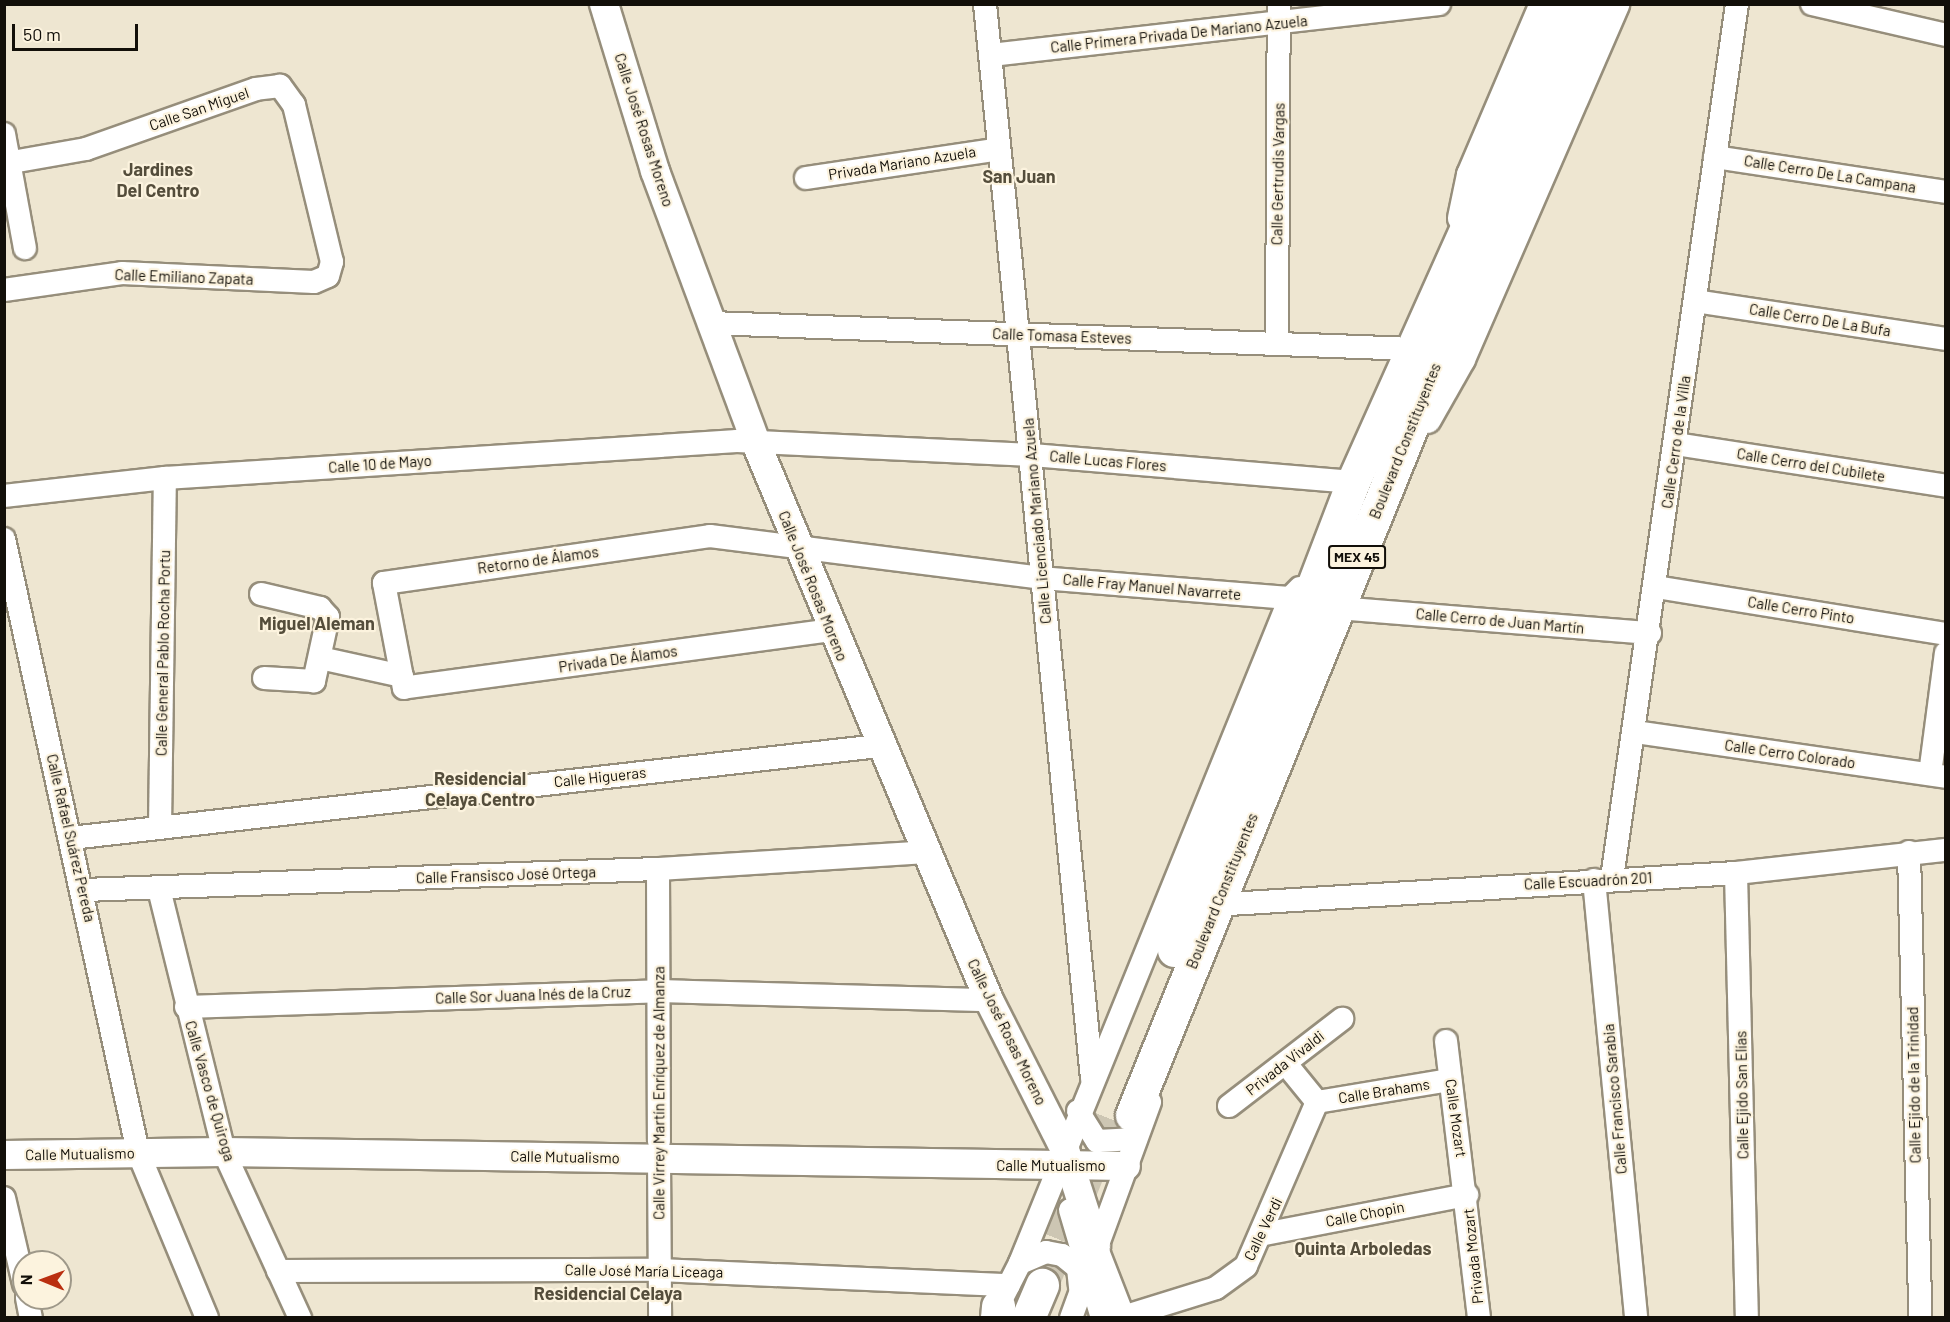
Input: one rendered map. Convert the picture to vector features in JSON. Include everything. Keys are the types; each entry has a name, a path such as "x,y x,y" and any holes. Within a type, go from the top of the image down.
{"highway":[{"name":"Boulevard Constituyentes","path":"1128,1120 1333,571 1353,482 1566,4"},
{"name":"Boulevard Constituyentes","path":"1333,571 1388,486 1594,4"},
{"path":"1028,1317 1055,1295"}],"main road":[{"name":"Calle José Rosas Moreno","path":"604,4 655,171 756,443 879,746 927,852 988,1000 1064,1161 1092,1259"},
{"path":"1452,264 1471,175 1544,4"},
{"path":"1388,486 1461,359 1615,4"},
{"name":"Calle Mutualismo","path":"4,1140 136,1145 222,1144 659,1150 1064,1161 1126,1166"},
{"name":"Calle Mutualismo","path":"4,1155 136,1145"}],"street":[{"name":"Calle Licenciado Mariano Azuela","path":"985,4 1020,334 1041,578 1092,1078"},
{"name":"Calle Primera Privada De Mariano Azuela","path":"991,55 1280,14 1439,4"},
{"name":"Calle Cerro de la Villa","path":"1603,879 1635,732 1737,4"},
{"path":"1812,4 1844,8 1946,35"},
{"name":"Calle Gertrudis Vargas","path":"1277,344 1280,14"},
{"name":"Calle San Miguel","path":"12,162 86,149 256,89 280,86 294,105 332,262 328,276"},
{"path":"4,134 12,162 25,248"},
{"name":"Privada Mariano Azuela","path":"806,178 999,148"},
{"name":"Calle Cerro De La Campana","path":"1715,157 1946,192"},
{"name":"Calle Emiliano Zapata","path":"4,290 122,273 314,282 328,276"},
{"name":"Calle Cerro De La Bufa","path":"1695,301 1946,339"},
{"name":"Calle Tomasa Esteves","path":"711,322 1412,349"},
{"name":"Calle Lucas Flores","path":"756,443 1032,455 1353,482"},
{"name":"Calle 10 de Mayo","path":"4,496 165,478 756,443"},
{"name":"Calle Cerro del Cubilete","path":"1676,444 1946,486"},
{"name":"Calle General Pablo Rocha Portu","path":"160,827 165,478"},
{"name":"Retorno de Álamos","path":"403,682 384,583 710,536 799,549"},
{"name":"Calle Rafael Suárez Pereda","path":"4,539 84,890 136,1145 207,1317"},
{"name":"Calle Fray Manuel Navarrete","path":"799,549 1041,578 1290,598"},
{"path":"999,1307 1055,1295 1092,1259 1126,1166 1128,1120 1229,904 1350,609 1333,571 1290,598 1111,1040 1078,1111 1064,1161 1055,1295"},
{"name":"Calle Cerro Pinto","path":"1656,587 1946,634"},
{"path":"261,594 326,613 317,676 309,684 264,678"},
{"name":"Calle Cerro de Juan Martín","path":"1350,609 1650,633"},
{"name":"Privada De Álamos","path":"403,682 831,630"},
{"path":"1938,775 1946,653"},
{"path":"320,658 403,682"},
{"name":"Calle Cerro Colorado","path":"1635,732 1938,775"},
{"name":"Calle Higueras","path":"71,838 879,746"},
{"name":"Calle Escuadrón 201","path":"1229,904 1603,879 1736,873 1909,852 1946,850"},
{"name":"Calle Fransisco José Ortega","path":"84,890 159,890 658,869 927,852"},
{"name":"Calle Ejido de la Trinidad","path":"1909,852 1920,1317"},
{"name":"Calle Virrey Martín Enríquez de Almanza","path":"658,869 660,1317"},
{"name":"Calle Ejido San Elías","path":"1736,873 1748,1317"},
{"name":"Calle Francisco Sarabia","path":"1603,879 1636,1317"},
{"name":"Calle Vasco de Quiroga","path":"159,890 222,1144 300,1317"},
{"name":"Calle Sor Juana Inés de la Cruz","path":"186,1006 659,991 988,1000"},
{"name":"Privada Vivaldi","path":"1229,1106 1342,1019"},
{"path":"1088,1038 1111,1040"},
{"name":"Calle Mozart","path":"1446,1041 1467,1195"},
{"path":"1286,1064 1317,1102"},
{"name":"Calle Brahams","path":"1317,1102 1450,1080"},
{"name":"Calle Verdi","path":"1116,1317 1216,1288 1246,1266 1264,1234 1317,1102"},
{"path":"1078,1111 1097,1141 1128,1120"},
{"name":"Calle Chopin","path":"1264,1234 1467,1195"},
{"name":"Privada Mozart","path":"1467,1195 1479,1317"},
{"path":"4,1198 16,1250"},
{"path":"1092,1259 1116,1317"},
{"name":"Calle José María Liceaga","path":"278,1271 659,1270 999,1307"}],"tunnel":[{"path":"1042,1285 1115,1106"}],"district":[{"name":"San Juan","path":"1019,176"},
{"name":"Jardines Del Centro","path":"158,180"},
{"name":"Miguel Aleman","path":"317,623"},
{"name":"Residencial Celaya Centro","path":"480,789"},
{"name":"Quinta Arboledas","path":"1363,1248"},
{"name":"Residencial Celaya","path":"608,1293"}]}
